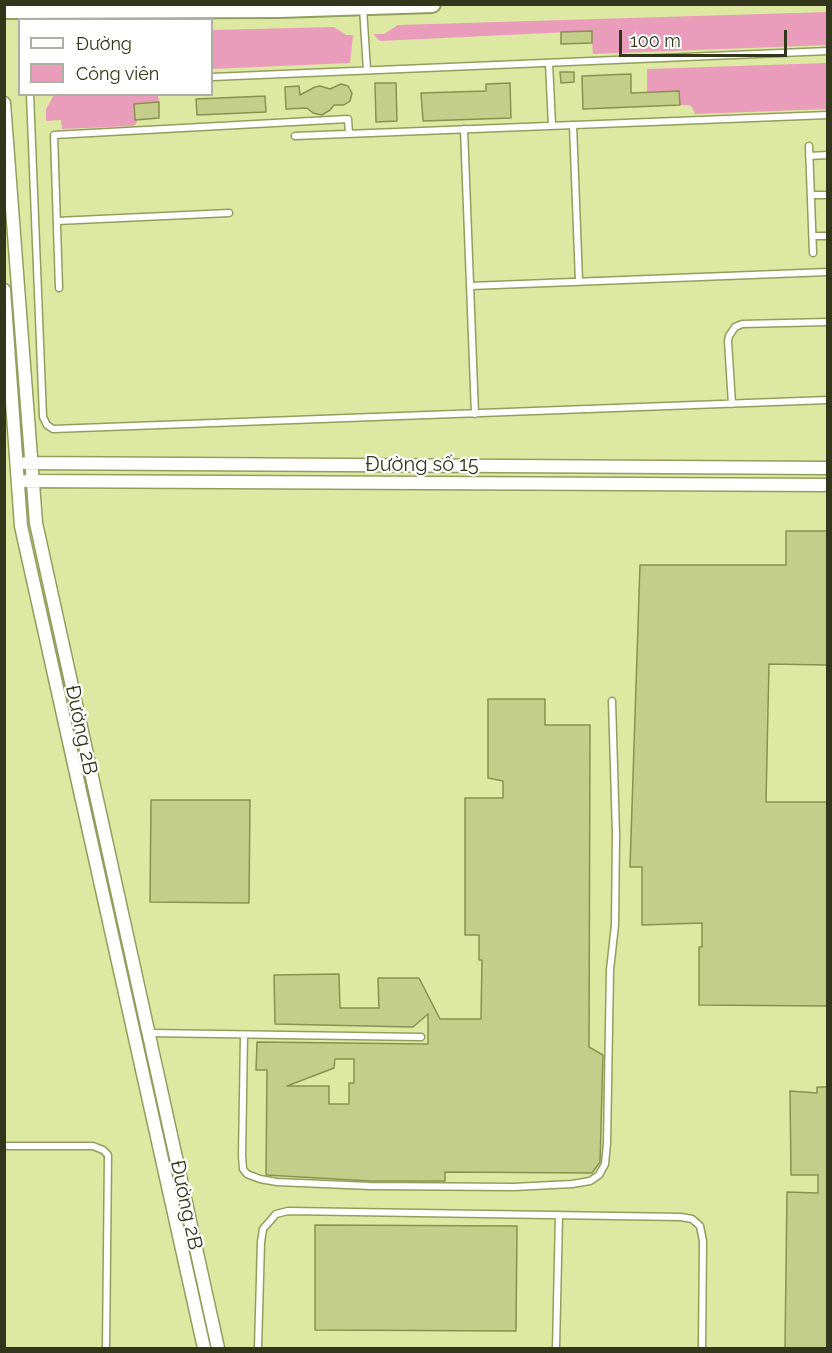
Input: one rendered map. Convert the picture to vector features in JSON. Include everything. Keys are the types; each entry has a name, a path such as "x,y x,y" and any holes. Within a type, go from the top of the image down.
{"street":[{"path":"4,10 432,4"},
{"name":"Đường 2B","path":"4,103 36,523 218,1348"},
{"name":"Đường 2B","path":"4,290 21,526 204,1348"},
{"name":"Đường số 15","path":"17,462 828,468"},
{"name":"Đường số 15","path":"18,481 828,485"}],"lane":[{"path":"363,5 367,70"},
{"path":"213,77 828,51"},
{"path":"549,63 552,126"},
{"path":"30,96 44,417 47,426 56,429 828,400"},
{"path":"295,136 828,115"},
{"path":"59,288 54,135 348,119 349,134"},
{"path":"573,125 579,281"},
{"path":"464,129 475,414"},
{"path":"809,146 813,253"},
{"path":"809,156 828,155"},
{"path":"811,195 828,195"},
{"path":"57,221 229,213"},
{"path":"813,236 828,236"},
{"path":"470,285 828,272"},
{"path":"732,404 728,341 735,327 742,324 828,322"},
{"path":"244,1035 242,1156 243,1168 247,1174 276,1182 370,1186 514,1187 572,1184 590,1181 599,1175 605,1164 607,1143 610,970 615,925 616,834 612,701"},
{"path":"148,1033 421,1037"},
{"path":"4,1146 93,1146 108,1155 106,1348"},
{"path":"258,1348 263,1229 276,1214 288,1210 681,1216 692,1219 700,1226 703,1241 702,1348"},
{"path":"556,1348 559,1215"}],"green space":[{"path":"828,12 827,45 593,54 591,31 380,41 373,34 384,34 398,25"},
{"path":"334,27 346,35 353,35 350,63 213,69 213,30"},
{"path":"827,63 827,109 695,114 692,107 680,105 679,91 647,92 647,69"},
{"path":"53,96 158,96 159,102 134,104 135,119 138,119 133,126 62,129 61,120 46,121 46,109"}],"building":[{"path":"592,31 592,43 561,44 561,32"},
{"path":"560,72 574,72 574,82 561,83"},
{"path":"631,74 631,93 679,91 680,105 583,109 582,76"},
{"path":"375,83 396,83 397,121 376,122"},
{"path":"510,83 511,118 423,121 421,93 486,91 486,84"},
{"path":"341,84 348,86 352,93 350,101 344,105 334,105 322,115 313,113 307,108 286,109 285,87 299,86 300,95 315,87 330,89"},
{"path":"265,96 266,112 197,115 196,99"},
{"path":"159,102 159,118 135,120 134,104"},
{"path":"786,531 828,531 828,665 769,664 766,802 828,802 828,1006 699,1005 699,947 702,947 702,923 642,925 642,867 630,867 640,565 786,565"},
{"path":"488,699 545,699 545,725 590,725 589,1047 603,1055 600,1162 592,1173 445,1172 445,1181 370,1181 266,1175 267,1070 256,1070 257,1042 428,1044 428,1014 413,1027 275,1024 274,975 339,974 340,1008 379,1008 378,978 419,978 440,1019 481,1019 482,960 479,960 479,935 465,935 465,798 503,798 503,781 488,778","holes":["335,1059 354,1059 354,1083 349,1083 349,1104 329,1104 329,1086 287,1086 334,1068"]},
{"path":"151,800 250,800 249,903 150,902"},
{"path":"817,1087 828,1087 828,1348 785,1348 787,1192 818,1193 818,1175 791,1175 790,1091 817,1093"},
{"path":"315,1225 517,1226 516,1331 315,1330"}]}
